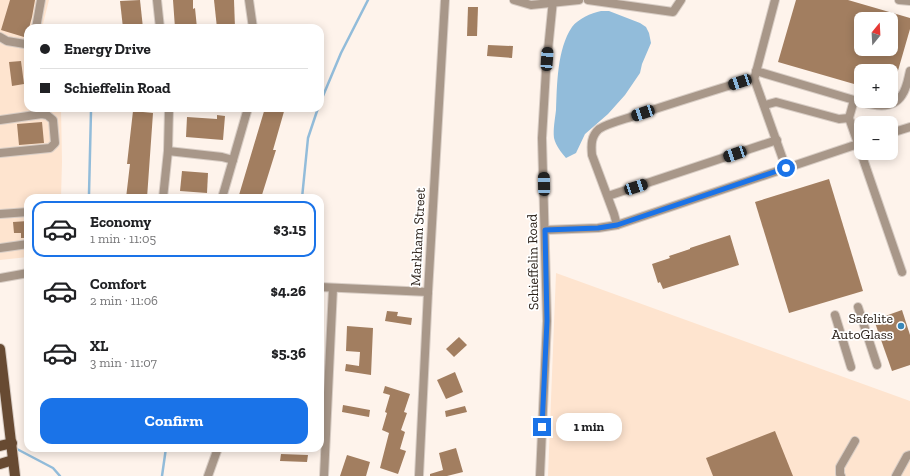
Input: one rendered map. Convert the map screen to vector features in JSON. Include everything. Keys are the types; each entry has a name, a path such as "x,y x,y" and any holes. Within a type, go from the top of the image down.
{"main road":[{"path":"0,349 15,476"},
{"path":"0,446 12,444"},
{"path":"0,464 13,460"}],"street":[{"path":"37,24 41,0"},
{"path":"157,0 160,24"},
{"path":"249,0 252,24"},
{"name":"Markham Street","path":"419,476 445,0"},
{"path":"514,0 531,4 579,0"},
{"path":"588,0 673,12 680,0"},
{"path":"775,0 755,75 786,168"},
{"path":"899,0 910,1"},
{"name":"Schieffelin Road","path":"540,476 547,327 542,138 546,70 553,1"},
{"path":"0,37 7,41 24,44"},
{"path":"898,99 902,95 910,71"},
{"path":"617,225 592,154 592,140 598,130 604,126 755,75 854,100 849,118 854,129"},
{"path":"765,105 776,102 839,119 849,118"},
{"path":"163,194 168,151 169,112"},
{"path":"223,194 247,112"},
{"path":"0,120 42,114 47,115 53,120 56,143 50,148 0,153"},
{"path":"898,131 910,127"},
{"path":"608,196 777,140"},
{"path":"545,230 598,228 617,225 854,145"},
{"path":"168,151 222,157 233,160"},
{"path":"863,160 902,272"},
{"path":"0,214 24,212"},
{"path":"0,248 24,245"},
{"path":"0,278 24,275"},
{"path":"324,287 428,292"},
{"path":"324,476 333,288"},
{"path":"858,307 877,365"},
{"path":"835,316 851,367"},
{"path":"841,476 840,467 855,441"},
{"path":"208,476 217,452"},
{"path":"896,476 907,456 910,455"}],"shaded area":[{"path":"0,0 49,0 43,24 24,24 24,112 61,112 61,194 24,194 24,257 0,260"},
{"path":"556,273 910,401 910,476 548,476"}],"water":[{"path":"609,11 640,23 646,27 651,43 642,64 640,73 625,95 608,114 585,134 576,153 566,158 557,146 554,138 559,67 563,46 572,27 578,21 593,13"}],"building":[{"path":"10,0 35,0 30,24 24,24 24,37 1,30"},
{"path":"140,0 143,24 123,24 120,1"},
{"path":"173,0 193,0 193,9 195,8 197,24 175,24"},
{"path":"214,0 234,0 235,24 217,24"},
{"path":"796,0 848,0 889,12 854,12 854,56 898,56 898,15 910,18 910,29 898,71 898,64 854,64 854,84 778,62"},
{"path":"468,7 478,7 477,36 467,36"},
{"path":"488,45 513,46 512,58 487,56"},
{"path":"21,61 24,84 12,86 9,62"},
{"path":"133,112 153,113 147,194 126,194 130,164 127,164"},
{"path":"264,112 284,112 273,150 276,150 262,194 239,194"},
{"path":"217,115 225,116 223,140 186,137 187,117 217,119"},
{"path":"42,122 44,143 19,145 17,124"},
{"path":"182,171 208,173 207,193 180,191"},
{"path":"829,179 863,291 789,313 755,202"},
{"path":"24,221 24,238 21,238 21,233 14,233 13,222"},
{"path":"730,235 739,265 663,289 660,282 658,283 652,264 670,258 669,256 690,248"},
{"path":"902,310 910,335 910,365 892,371 874,320"},
{"path":"387,311 398,312 397,316 412,318 411,325 385,321"},
{"path":"347,326 373,328 371,375 345,371 346,364 359,366 360,352 346,351"},
{"path":"459,337 467,345 454,357 446,349"},
{"path":"455,372 463,392 446,399 437,380"},
{"path":"385,386 410,394 404,412 407,413 401,430 405,432 400,449 406,451 398,474 380,468 389,433 382,430 390,395 383,393"},
{"path":"343,405 370,410 369,417 342,412"},
{"path":"465,406 467,412 446,417 445,411"},
{"path":"775,431 793,476 713,476 706,458"},
{"path":"456,448 463,472 447,476 430,476 430,474 443,470 439,453"},
{"path":"281,454 308,455 307,462 280,461"},
{"path":"347,455 370,462 366,476 340,476"}],"waterway":[{"path":"324,93 341,53 368,0"},
{"path":"89,194 91,112"},
{"path":"302,194 308,138 317,112"},
{"path":"15,448 53,468 60,476"},
{"path":"162,476 165,452"}],"place":[{"name":"Safelite AutoGlass","path":"901,326"}],"route":[{"path":"542,427 547,321 545,230 598,228 617,225 786,168"}]}
